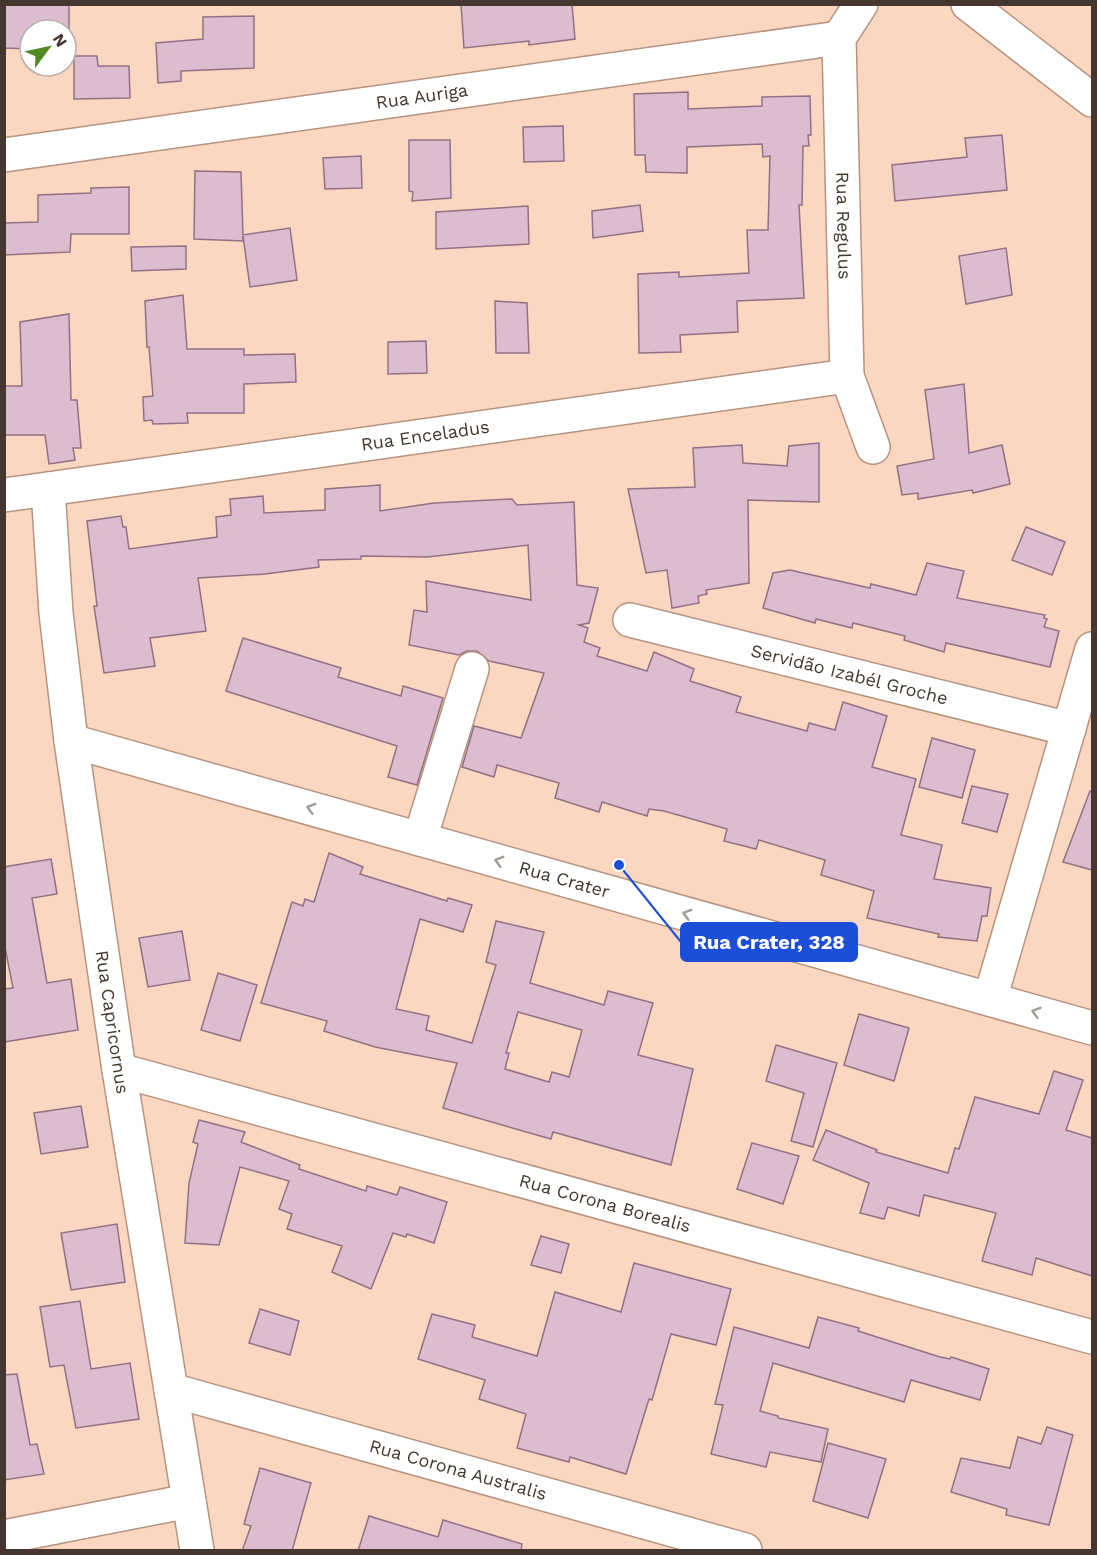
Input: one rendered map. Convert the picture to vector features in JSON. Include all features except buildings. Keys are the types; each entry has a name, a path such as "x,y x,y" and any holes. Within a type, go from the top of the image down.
{"street":[{"path":"839,38 861,4"},
{"path":"968,4 1092,100"},
{"name":"Rua Auriga","path":"4,155 839,38"},
{"name":"Rua Regulus","path":"839,38 847,376 873,447"},
{"name":"Rua Enceladus","path":"4,495 847,376"},
{"name":"Rua Capricornus","path":"48,489 57,623 71,741 119,1071 197,1551"},
{"name":"Servidão Izabél Groche","path":"630,620 1069,729"},
{"path":"990,999 1092,649"},
{"path":"420,839 472,669"},
{"name":"Rua Crater","path":"71,741 1092,1028"},
{"name":"Rua Corona Borealis","path":"119,1071 1092,1337"},
{"name":"Rua Corona Australis","path":"171,1390 744,1551"},
{"path":"4,1537 189,1501"}],"place":[{"name":"Rua Crater, 328","path":"619,865"}]}
